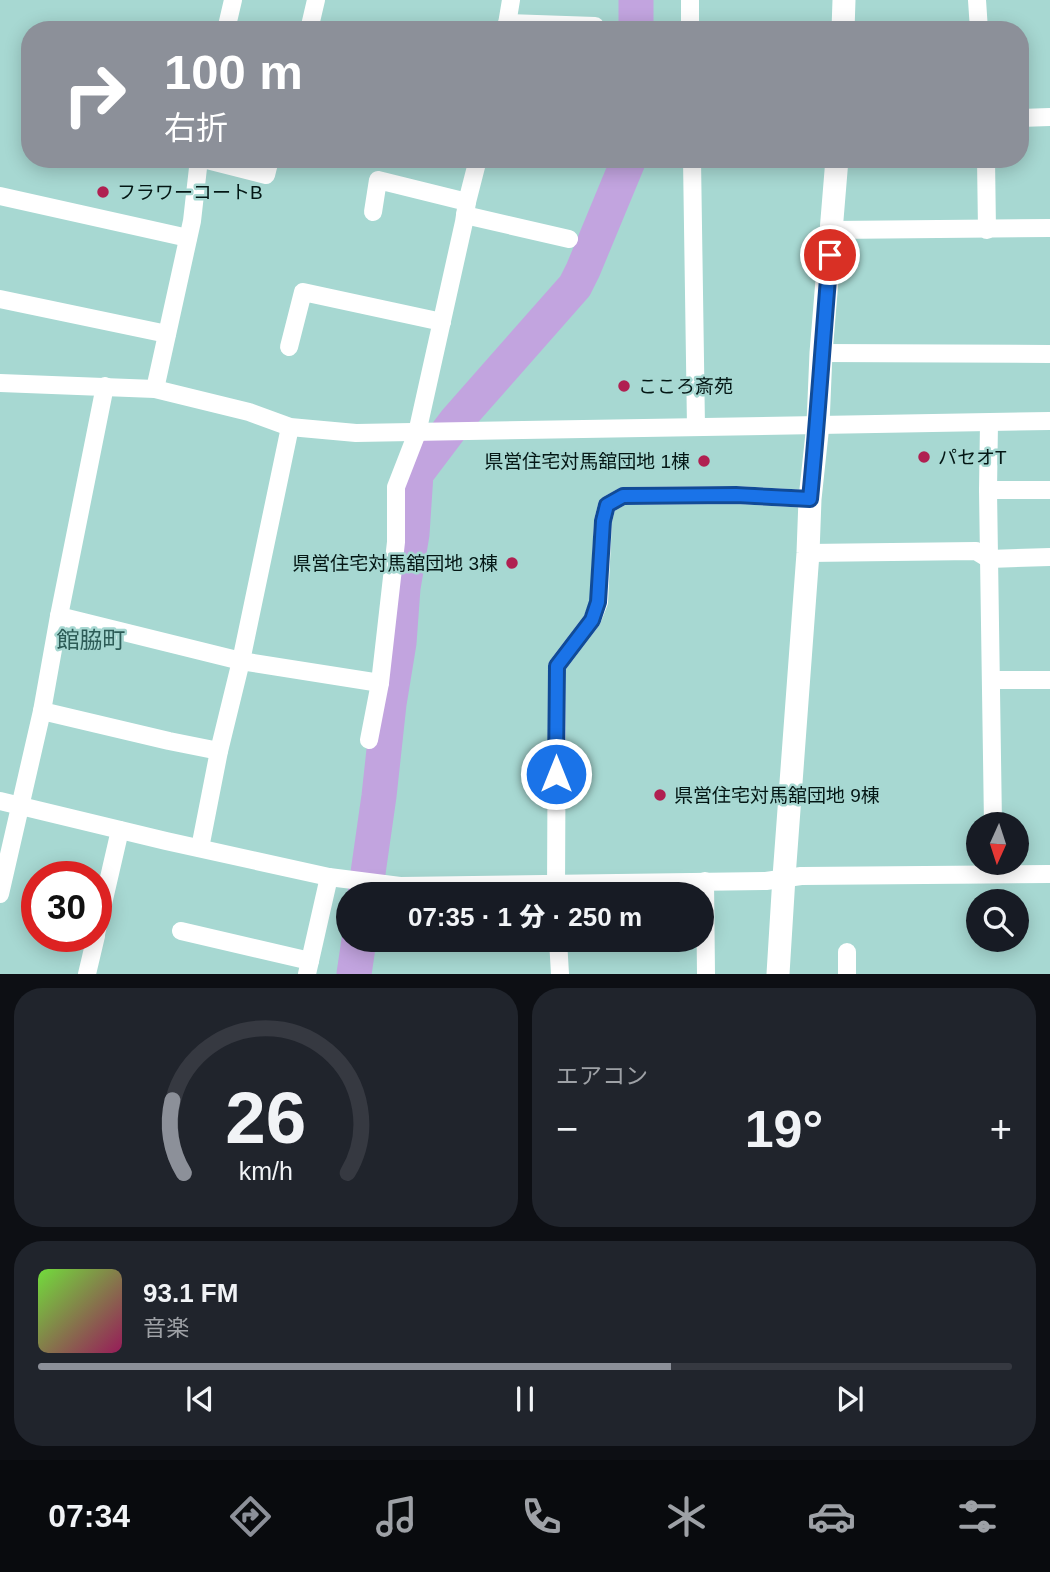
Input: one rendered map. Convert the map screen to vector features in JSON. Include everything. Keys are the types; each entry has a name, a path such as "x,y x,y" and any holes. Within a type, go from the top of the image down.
{"street":[{"path":"228,21 233,0"},
{"path":"311,21 316,0"},
{"path":"508,21 511,0"},
{"path":"690,0 691,21"},
{"path":"843,21 844,0"},
{"path":"977,0 978,21"},
{"path":"1029,118 1050,117"},
{"path":"155,389 192,221 200,168"},
{"path":"241,168 267,174 268,168"},
{"path":"369,740 380,683 396,542 396,487 417,432 476,168"},
{"path":"692,168 696,427"},
{"path":"778,974 810,499 836,168"},
{"path":"986,168 987,230"},
{"path":"373,212 378,180 569,239"},
{"path":"0,196 188,238"},
{"path":"832,230 1050,228"},
{"path":"289,347 303,292 442,322"},
{"path":"0,299 167,334"},
{"path":"821,353 1050,354"},
{"path":"0,383 155,389 248,412 290,427 356,433 1050,421"},
{"path":"0,894 42,711 105,386"},
{"path":"989,423 993,812"},
{"path":"200,848 290,427"},
{"path":"988,490 1050,490"},
{"path":"556,882 557,666 592,620 598,602 603,521 607,505 623,496 736,495 810,499"},
{"path":"808,553 976,551 989,559 1050,557"},
{"path":"59,615 241,661 380,683"},
{"path":"991,680 1050,680"},
{"path":"42,711 219,751"},
{"path":"0,801 328,877 368,882"},
{"path":"112,865 120,830"},
{"path":"686,882 766,881 784,877 966,869"},
{"path":"1029,872 1050,874"},
{"path":"181,932 308,967 328,877"},
{"path":"705,881 706,974"},
{"path":"87,974 92,952"},
{"path":"559,952 560,974"},
{"path":"847,952 847,974"}],"waterway":[{"path":"636,0 636,21"},
{"path":"367,882 399,643 416,474 456,421 575,286 625,168"},
{"path":"354,974 357,952"}],"place":[{"name":"フラワーコートB","path":"103,192"},
{"name":"こころ斎苑","path":"624,386"},
{"name":"パセオT","path":"924,457"},
{"name":"県営住宅対馬舘団地 1棟","path":"704,461"},
{"name":"県営住宅対馬舘団地 3棟","path":"512,563"},
{"name":"県営住宅対馬舘団地 9棟","path":"660,795"}],"district":[{"name":"館脇町","path":"91,640"}],"route":[{"path":"556,774 557,666 592,620 598,602 603,521 607,505 623,496 736,495 810,499 830,255"}]}
